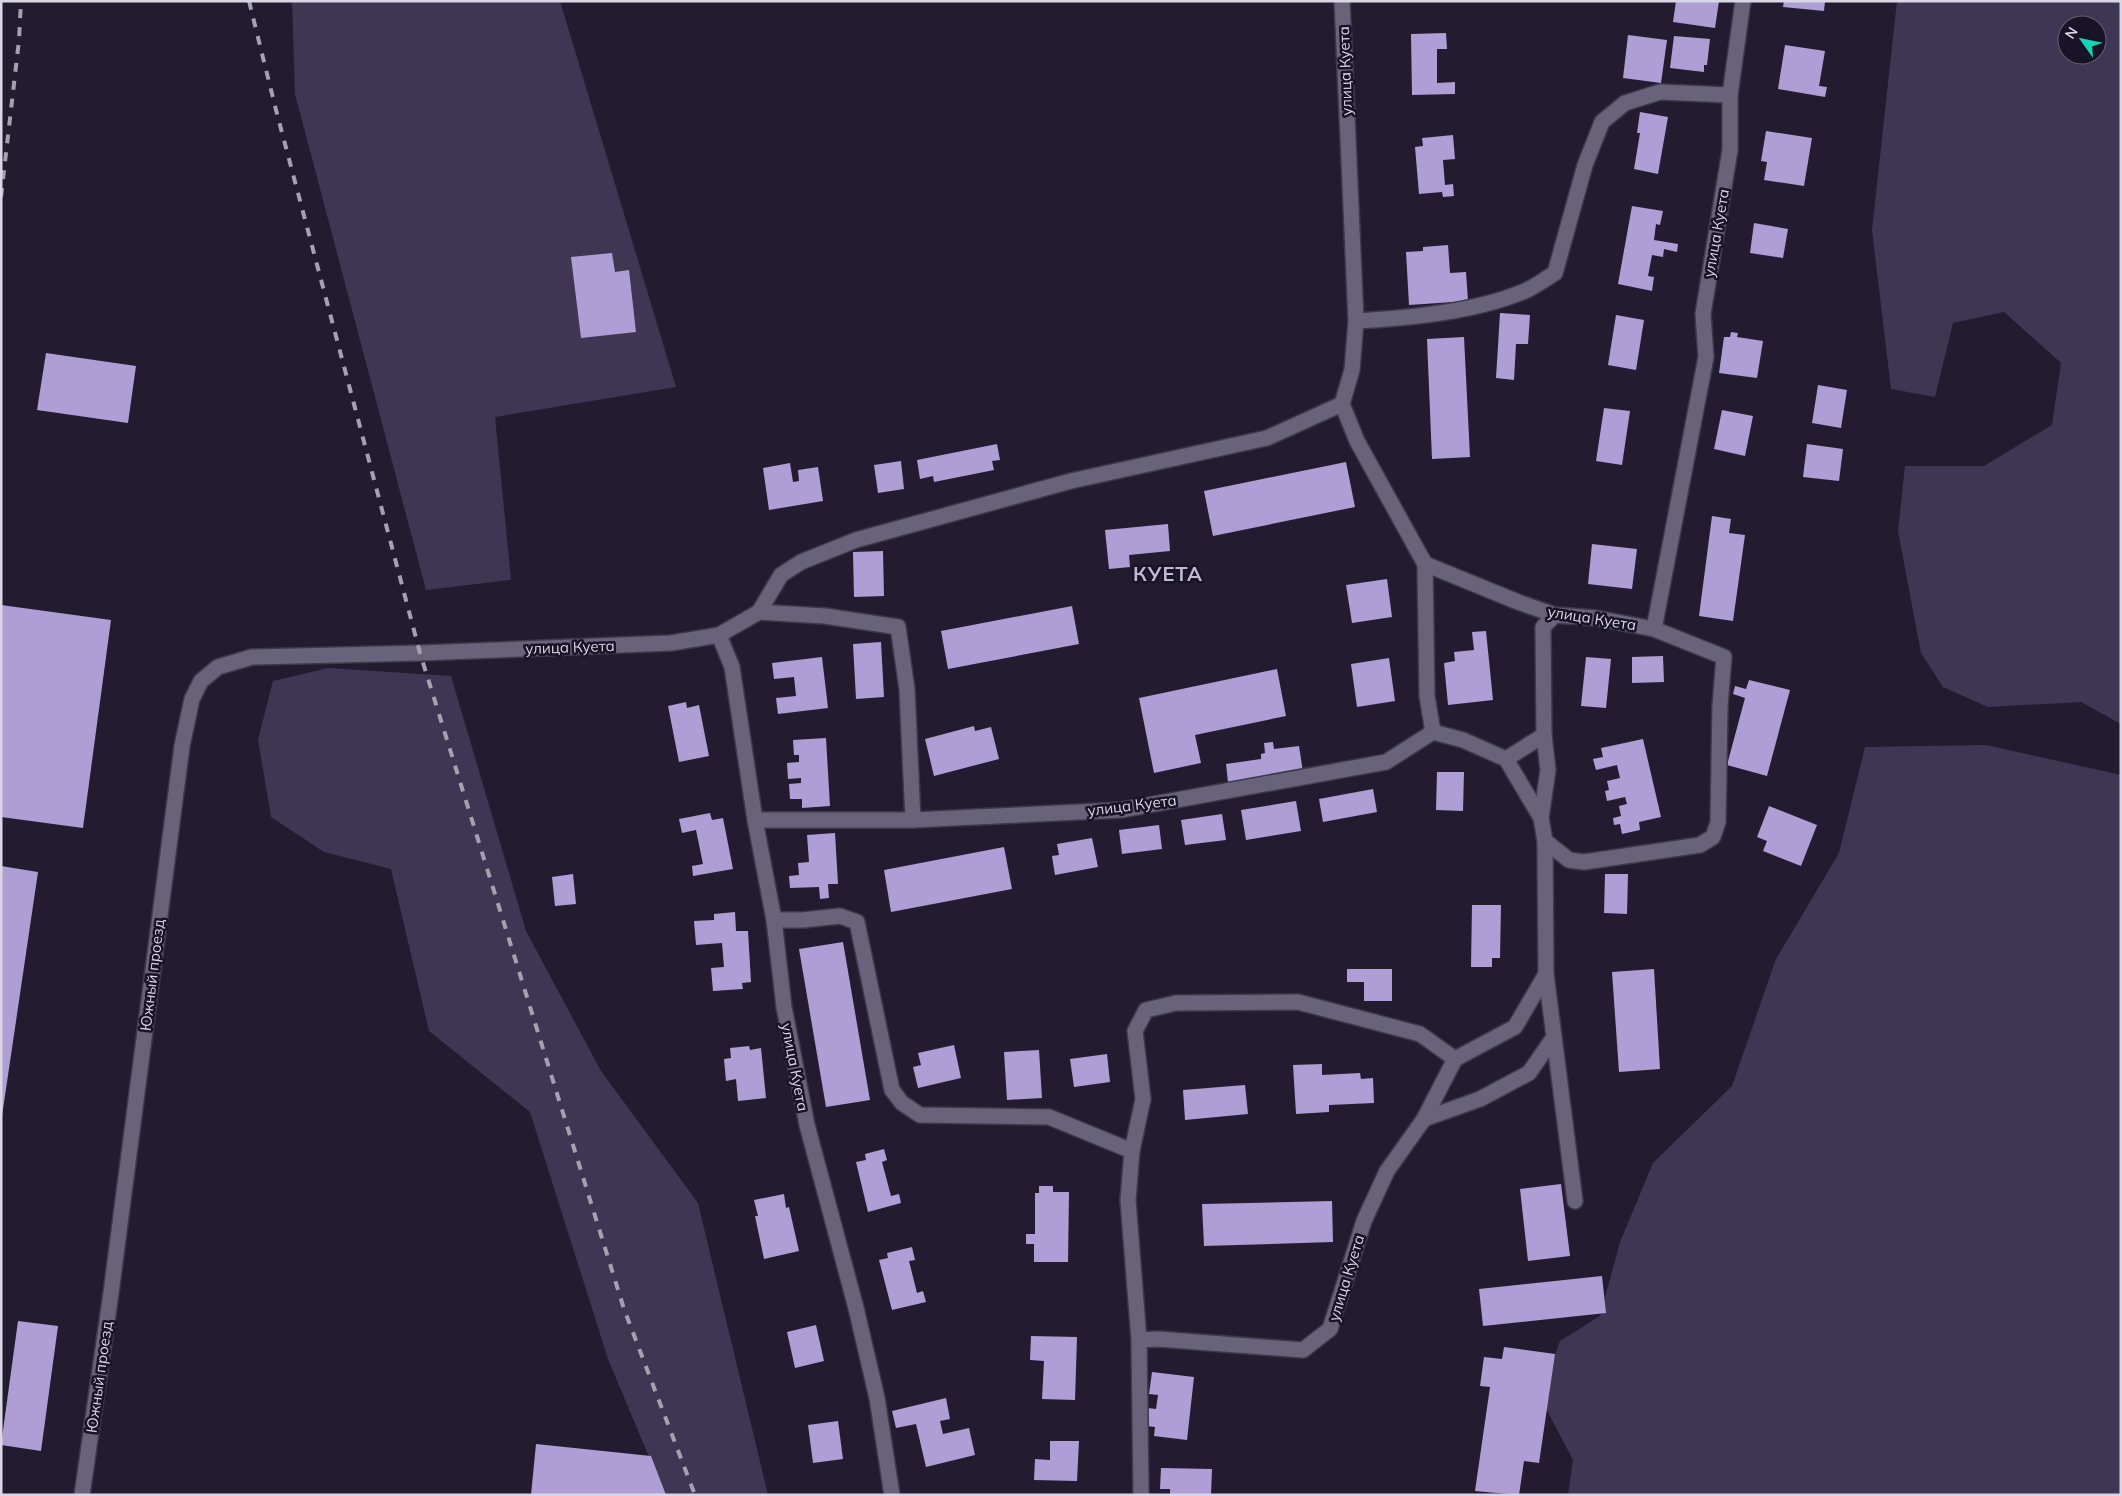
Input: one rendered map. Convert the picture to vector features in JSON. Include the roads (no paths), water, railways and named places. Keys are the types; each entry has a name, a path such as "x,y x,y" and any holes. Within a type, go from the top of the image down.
{"street":[{"name":"улица Куета","path":"420,653 671,643 719,635 759,612 781,575 801,562 856,540 1071,481 1267,438 1342,404 1352,370 1356,321 1342,1"},
{"name":"улица Куета","path":"1424,564 1518,602 1556,615 1596,618 1654,629 1706,357 1703,314 1730,150 1730,95 1743,1"},
{"path":"1356,321 1402,319 1471,307 1526,290 1555,273 1585,165 1602,122 1625,103 1660,92 1730,95"},
{"path":"1342,404 1357,441 1424,564 1427,696 1432,732 1463,740 1506,759 1541,818"},
{"path":"759,612 825,616 898,628 907,689 913,820"},
{"path":"1556,615 1543,628 1544,735 1548,770 1541,818 1545,841 1546,974 1575,1201"},
{"path":"1545,841 1569,860 1584,862 1700,844 1713,838 1718,822 1720,706 1724,657 1654,629"},
{"name":"улица Куета","path":"719,635 732,667 755,820 774,920 784,1007 805,1116 856,1308 877,1398 892,1495"},
{"name":"Южный проезд","path":"82,1495 111,1293 182,746 192,699 201,681 218,667 252,657 420,653"},
{"name":"улица Куета","path":"755,820 913,820 1121,810 1386,762 1432,732"},
{"path":"1506,759 1544,735"},
{"path":"774,920 803,920 840,916 857,922 892,1090 902,1104 920,1115 1048,1117 1132,1151"},
{"path":"1140,1495 1139,1340 1128,1200 1132,1151 1143,1099 1134,1031 1146,1010 1176,1003 1298,1002 1420,1034 1455,1059 1515,1027 1546,974"},
{"path":"1424,1119 1480,1099 1529,1073 1554,1037"},
{"name":"улица Куета","path":"1139,1340 1158,1339 1303,1350 1330,1329 1364,1221 1388,1171 1424,1119 1455,1059"}],"railway":[{"path":"1,197 19,40 21,1"},
{"path":"249,1 276,110 420,653 624,1309 695,1495"}],"district":[{"name":"КУЕТА","path":"1168,573"}]}
